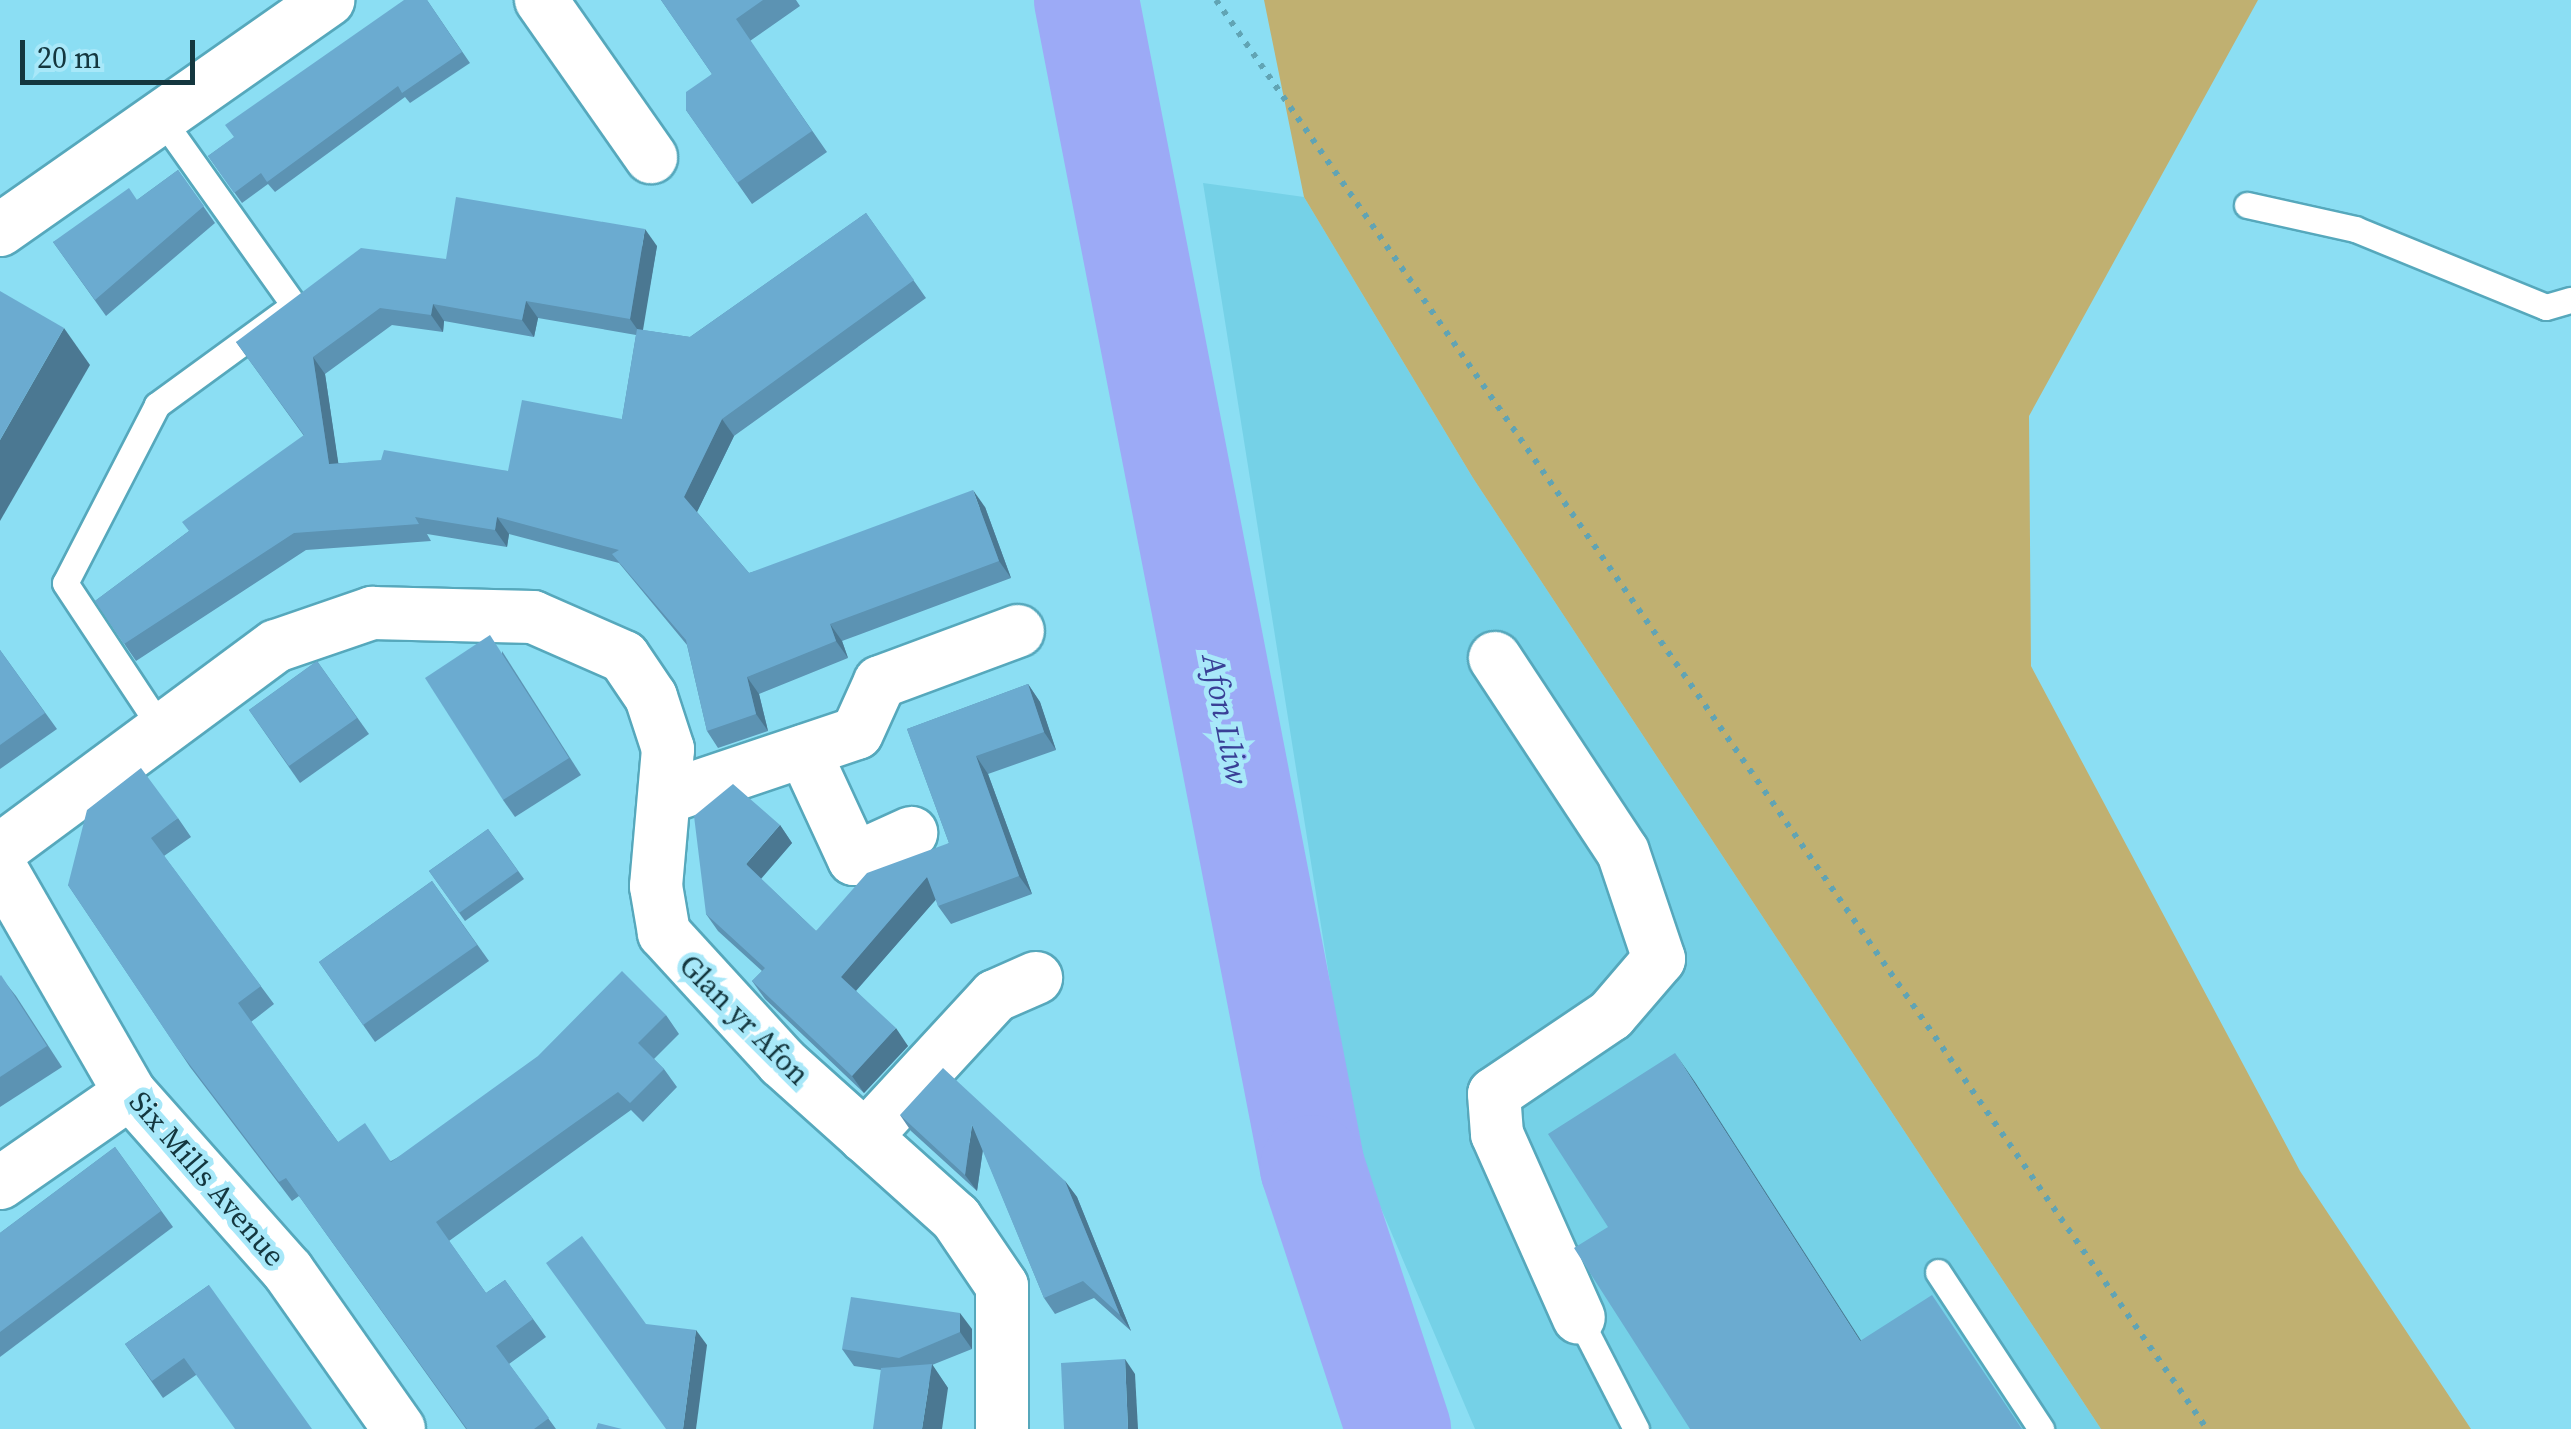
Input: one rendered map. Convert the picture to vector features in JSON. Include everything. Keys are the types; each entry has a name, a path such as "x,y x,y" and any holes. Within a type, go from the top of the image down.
{"street":[{"path":"0,230 328,0"},
{"path":"541,0 651,157"},
{"name":"Glan yr Afon","path":"0,850 276,646 372,613 533,616 624,657 662,731 667,796 656,886 664,933 688,970 956,1218 1002,1286 1002,1429"},
{"path":"667,796 856,733 880,682 1018,631"},
{"path":"1495,658 1622,852 1659,959 1611,1015 1494,1094 1497,1134 1579,1318"},
{"path":"804,751 854,859 911,833"},
{"name":"Six Mills Avenue","path":"0,867 130,1092 288,1271 399,1429"},
{"path":"865,1137 994,996 1036,978"},
{"path":"0,1183 130,1092"}],"lane":[{"path":"161,118 294,305 157,405 65,583 161,728"},
{"path":"2247,204 2355,229 2546,307 2571,300"},
{"path":"1938,1272 2041,1429"},
{"path":"1579,1318 1636,1429"}],"path":[{"path":"1216,0 2207,1429"}],"shaded area":[{"path":"1264,0 2258,0 2029,416 2031,666 2300,1171 2471,1429 2101,1429 1473,478 1304,197"},
{"path":"1203,183 1304,197 1473,478 2101,1429 1475,1429 1357,1152"}],"building":[{"path":"404,0 427,0 462,52 402,93 398,86 267,182 261,173 234,193 208,156 234,137 225,125"},
{"path":"661,0 763,0 736,19 812,131 737,183 686,110 686,92 712,74"},
{"path":"178,170 204,206 95,300 53,242 129,188 137,200"},
{"path":"456,197 645,229 630,319 526,301 522,320 433,304 431,315 380,308 313,357 329,464 381,460 384,450 508,471 522,400 622,419 637,329 690,337 866,213 914,280 722,419 684,497 749,573 973,490 999,561 830,624 836,641 747,677 756,714 707,731 686,640 612,554 619,550 497,517 495,530 415,517 419,524 294,533 124,644 95,601 189,531 182,522 304,435 236,342 361,248 446,259"},
{"path":"0,291 64,328 0,440"},
{"path":"490,635 569,758 503,800 425,678"},
{"path":"0,650 45,713 0,745"},
{"path":"317,661 357,718 289,766 249,710"},
{"path":"1028,684 1044,732 976,756 1019,876 938,906 927,877 841,977 896,1028 852,1076 752,981 765,968 706,914 694,816 733,784 780,825 746,864 816,931 867,873 949,843 907,729"},
{"path":"141,768 178,818 151,838 261,986 238,1003 338,1142 365,1123 391,1162 538,1056 622,971 666,1015 638,1043 664,1069 630,1103 618,1092 436,1222 486,1293 505,1280 533,1319 496,1346 549,1418 534,1429 467,1429 286,1178 279,1182 177,1048 68,885 87,810"},
{"path":"488,829 518,871 459,913 429,871"},
{"path":"432,881 477,945 363,1025 319,962"},
{"path":"0,976 47,1046 0,1077"},
{"path":"1675,1053 1860,1341 1932,1295 2022,1429 1690,1429 1574,1248 1608,1227 1548,1134"},
{"path":"943,1068 1065,1181 1120,1315 1083,1281 1044,1298 972,1125 965,1175 900,1115"},
{"path":"115,1147 161,1211 0,1332 0,1233"},
{"path":"582,1236 646,1324 696,1330 683,1429 666,1429 546,1263"},
{"path":"209,1285 312,1429 235,1429 184,1358 152,1381 125,1344"},
{"path":"851,1297 960,1313 960,1332 899,1358 842,1349"},
{"path":"1125,1359 1128,1429 1064,1429 1061,1363"},
{"path":"932,1364 922,1429 873,1429 881,1368"},
{"path":"598,1423 622,1429 596,1429"}],"waterway":[{"name":"Afon Lliw","path":"1086,0 1312,1167 1398,1429"}]}
